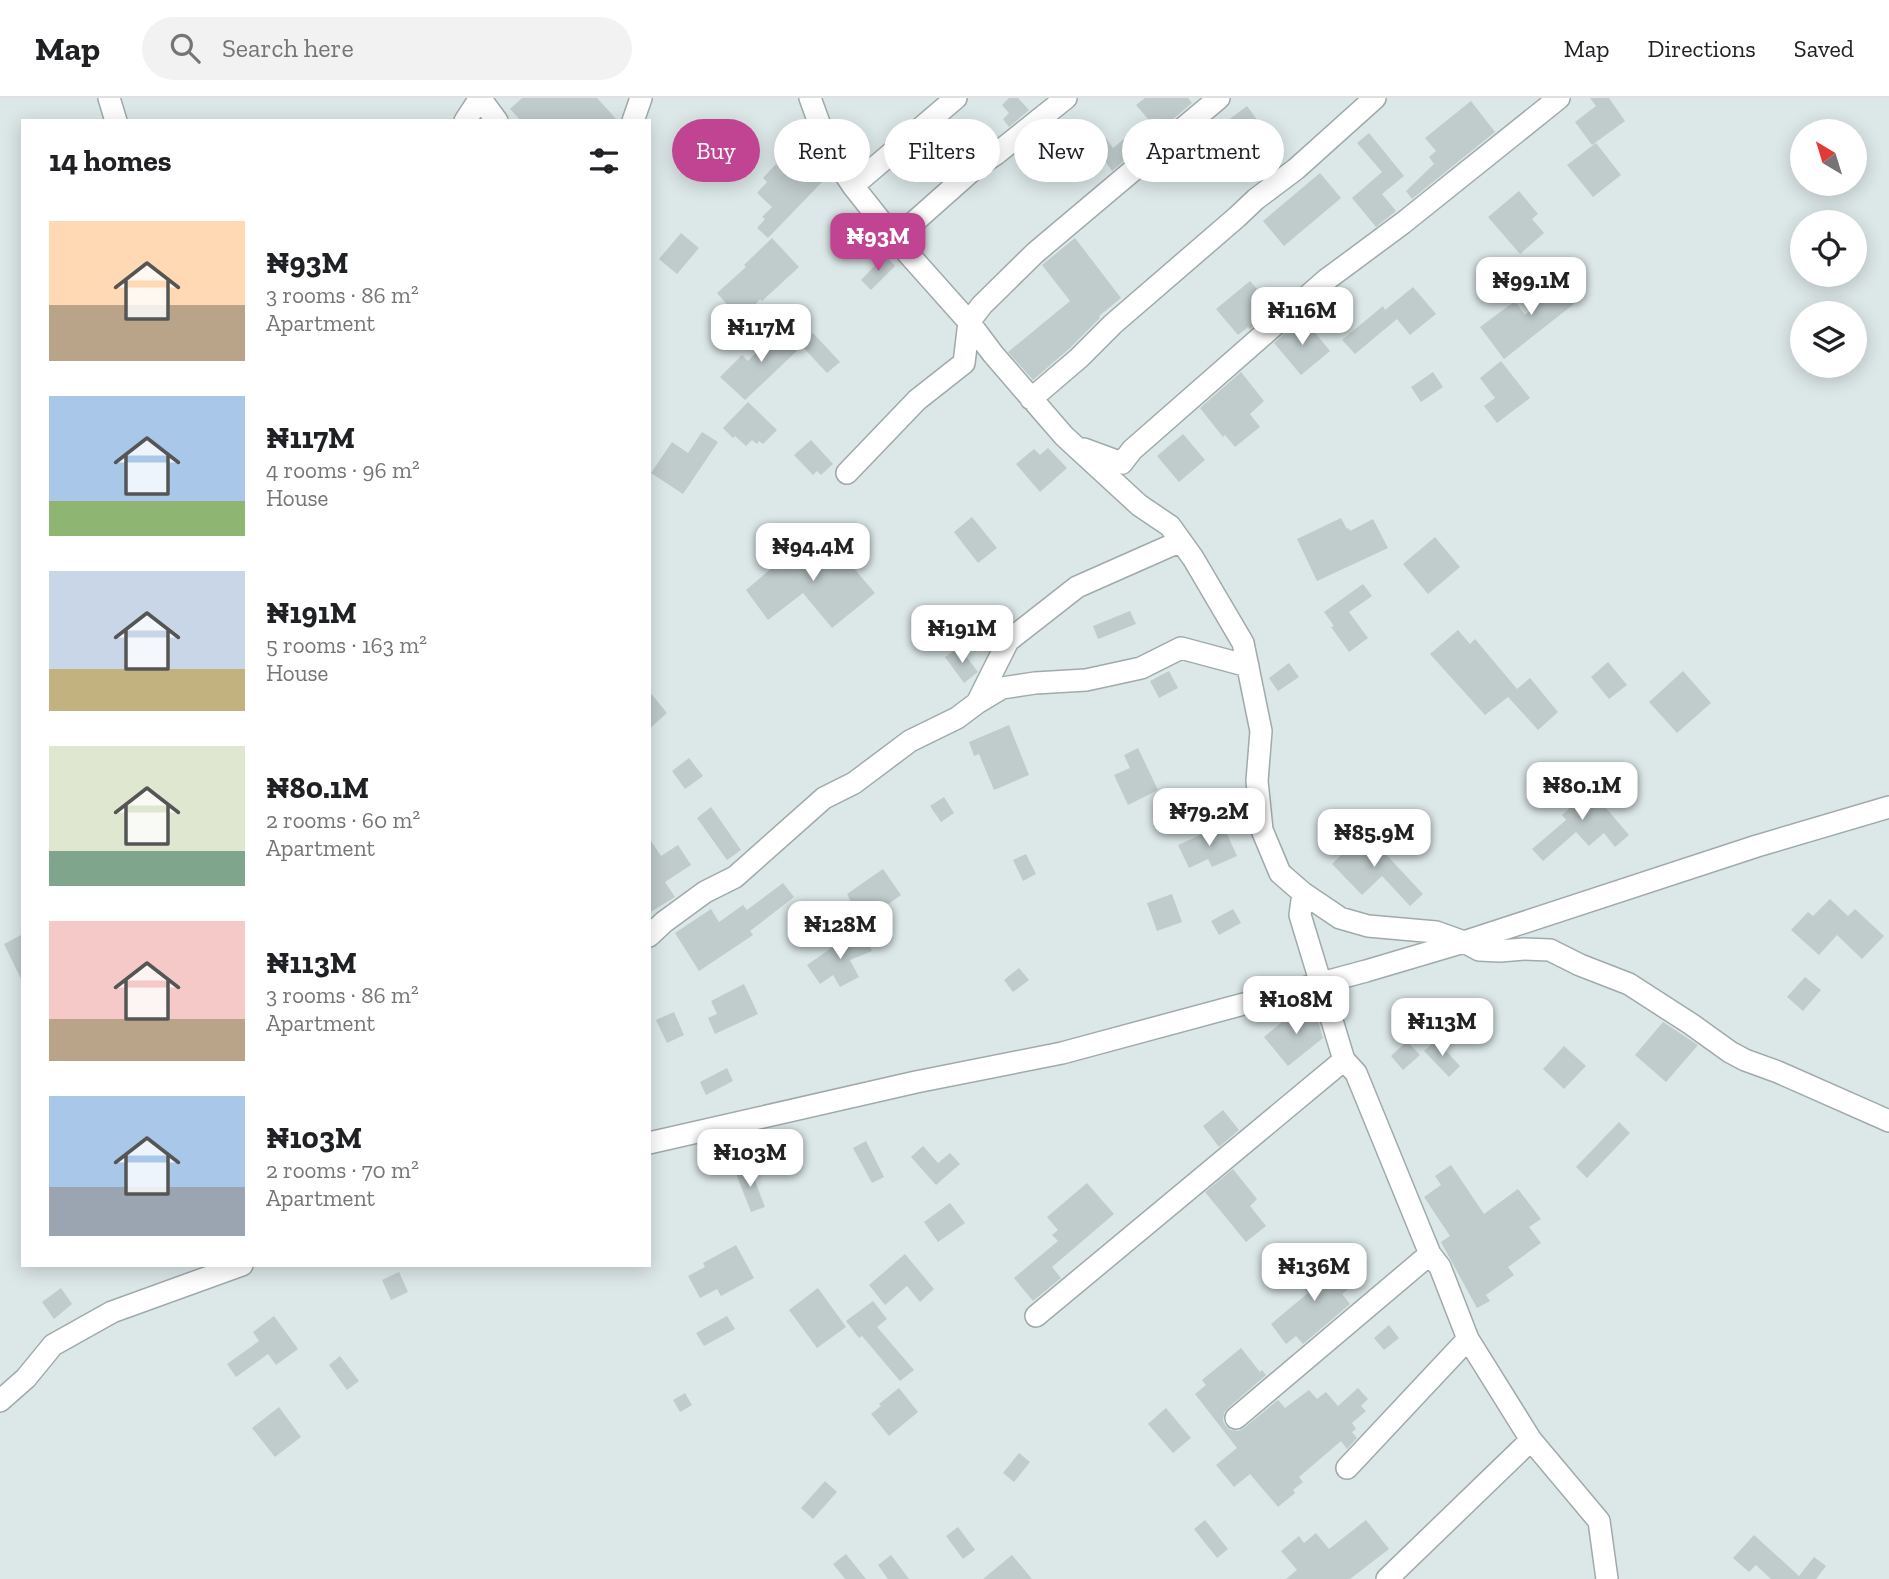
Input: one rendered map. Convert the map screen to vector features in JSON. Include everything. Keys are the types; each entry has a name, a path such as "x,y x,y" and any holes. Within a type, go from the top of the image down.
{"street":[{"path":"109,98 115,119"},
{"path":"466,119 480,98 496,119"},
{"path":"634,119 640,98"},
{"path":"853,186 956,98"},
{"path":"895,239 975,168 1066,98"},
{"path":"847,473 916,400 964,363 970,322 982,305 1035,253 1219,98"},
{"path":"1031,399 1079,358 1113,324 1256,199 1296,169 1375,98"},
{"path":"1075,446 1122,463 1132,450 1326,280 1403,223 1559,98"},
{"path":"813,99 829,150 853,186 895,239 970,322 1031,399 1075,446 1139,505 1170,526 1199,568 1243,643 1261,731 1257,780 1262,830 1280,873 1303,893 1340,918 1368,926 1436,932 1479,950 1550,950 1629,984 1730,1052 1889,1121"},
{"path":"977,703 1008,641 1077,587 1181,541"},
{"path":"651,934 705,892 735,877 824,798 854,783 910,741 957,718 1002,688 1086,680 1141,667 1181,648 1248,666"},
{"path":"653,1136 1062,1053 1464,942 1757,846 1889,807"},
{"path":"1303,893 1300,915 1344,1060 1356,1073 1430,1254 1440,1267 1468,1339 1531,1440 1599,1521 1606,1579"},
{"path":"1036,1316 1344,1060"},
{"path":"1236,1418 1430,1254"},
{"path":"0,1401 26,1378 53,1345 100,1318 236,1267"},
{"path":"1347,1468 1468,1339"},
{"path":"1387,1579 1531,1440"}],"building":[{"path":"522,98 597,98 616,119 519,119 510,109"},
{"path":"1009,98 1018,98 1029,110 1018,119 1014,119 1009,127 1003,119 1009,113 1002,105"},
{"path":"1145,98 1188,98 1192,103 1173,119 1148,119 1136,105"},
{"path":"1590,98 1609,98 1625,121 1592,145 1575,122 1596,106"},
{"path":"1471,101 1495,132 1412,199 1406,191 1434,164 1429,157 1436,151 1425,138"},
{"path":"1247,106 1256,119 1230,119"},
{"path":"1369,133 1404,176 1382,194 1396,211 1376,227 1352,198 1382,172 1357,143"},
{"path":"1108,141 1113,148 1122,141 1122,162 1112,171 1108,165"},
{"path":"1596,143 1621,175 1593,197 1567,165"},
{"path":"774,166 774,182 822,182 768,238 757,228 765,219 762,217 772,207 757,193 767,182 763,178"},
{"path":"1320,173 1341,198 1284,246 1263,221"},
{"path":"1519,191 1538,214 1532,219 1544,233 1520,254 1488,217"},
{"path":"681,233 699,248 677,274 659,259"},
{"path":"772,238 799,267 762,301 760,299 735,328 724,318 731,309 717,293 746,267 744,265"},
{"path":"1075,238 1121,298 1033,380 1008,352 1070,301 1042,265"},
{"path":"885,255 895,266 871,290 861,280"},
{"path":"1564,271 1584,296 1504,359 1480,327 1515,301 1525,315 1551,293 1545,286"},
{"path":"1250,281 1274,309 1250,329 1248,327 1238,335 1216,309"},
{"path":"1413,287 1436,314 1410,335 1397,319 1355,354 1342,340 1383,306 1385,310"},
{"path":"1303,318 1330,351 1301,375 1274,343"},
{"path":"781,326 801,347 745,400 720,377 742,355 748,361"},
{"path":"813,333 840,362 827,373 801,345"},
{"path":"1501,361 1530,398 1497,423 1484,406 1495,398 1480,378"},
{"path":"1241,372 1264,401 1250,414 1260,427 1235,447 1225,435 1223,437 1200,408"},
{"path":"1433,372 1443,387 1421,402 1411,387"},
{"path":"748,402 777,430 763,444 752,440 746,446 723,428"},
{"path":"702,432 718,442 683,494 651,473 672,442 688,453"},
{"path":"1183,434 1205,460 1179,482 1157,456"},
{"path":"811,440 833,464 821,475 817,471 813,475 794,455"},
{"path":"1048,448 1067,468 1040,492 1016,464 1034,449 1040,455"},
{"path":"972,517 997,548 978,563 954,532"},
{"path":"1341,518 1350,531 1373,519 1388,548 1317,581 1297,539"},
{"path":"822,531 875,593 832,628 803,593 768,620 746,590 773,567 776,570"},
{"path":"1435,537 1460,567 1428,594 1403,564"},
{"path":"1363,584 1372,596 1349,612 1368,638 1349,652 1324,612"},
{"path":"1130,611 1136,624 1098,639 1093,626"},
{"path":"1458,630 1470,644 1475,639 1517,689 1530,678 1558,712 1538,730 1508,697 1485,715 1430,654"},
{"path":"959,647 978,672 964,683 945,657"},
{"path":"1608,662 1627,685 1609,699 1591,677"},
{"path":"1289,663 1299,677 1278,691 1269,678"},
{"path":"1169,671 1178,688 1159,698 1150,681"},
{"path":"1683,671 1711,703 1677,733 1649,702"},
{"path":"651,693 667,713 651,727"},
{"path":"1009,725 1029,775 994,790 979,754 974,756 969,742"},
{"path":"1138,748 1158,790 1128,805 1114,775 1130,768 1124,755"},
{"path":"689,758 703,776 685,789 672,771"},
{"path":"1582,780 1629,835 1615,847 1604,833 1589,846 1576,832 1543,861 1532,849 1566,820 1562,815 1569,809 1560,798"},
{"path":"944,797 954,813 941,822 930,806"},
{"path":"711,807 741,850 727,860 697,818"},
{"path":"1223,825 1237,856 1212,867 1208,859 1189,868 1178,845"},
{"path":"1365,832 1423,894 1410,906 1382,876 1362,895 1332,864"},
{"path":"651,841 661,856 678,845 691,865 665,882 675,897 651,912"},
{"path":"1026,854 1036,874 1023,881 1013,860"},
{"path":"883,869 901,895 861,921 847,894"},
{"path":"783,883 794,897 750,931 753,935 699,971 675,933 711,909 719,922 743,905 747,910"},
{"path":"1172,894 1182,922 1157,931 1147,903"},
{"path":"1830,899 1848,916 1855,909 1884,936 1862,959 1837,935 1819,955 1791,930 1808,912 1813,916"},
{"path":"1233,909 1241,923 1219,935 1211,921"},
{"path":"864,933 872,951 850,960 859,977 840,987 833,975 820,984 807,965 840,942"},
{"path":"21,935 21,979 4,944"},
{"path":"1019,968 1029,980 1013,992 1004,980"},
{"path":"1805,977 1821,990 1803,1011 1787,997"},
{"path":"744,984 758,1014 715,1034 708,1018 717,1014 711,1001"},
{"path":"1314,1007 1323,1038 1288,1066 1264,1037 1289,1016 1292,1020"},
{"path":"674,1012 684,1035 667,1043 656,1020"},
{"path":"1663,1022 1698,1045 1666,1082 1635,1055"},
{"path":"1436,1040 1460,1066 1449,1077 1424,1051"},
{"path":"1407,1041 1420,1055 1403,1070 1391,1056"},
{"path":"1564,1046 1586,1066 1564,1089 1543,1069"},
{"path":"727,1068 733,1081 706,1095 700,1082"},
{"path":"1223,1110 1239,1130 1219,1147 1203,1126"},
{"path":"1619,1122 1630,1133 1587,1178 1576,1167"},
{"path":"866,1141 884,1177 872,1183 853,1148"},
{"path":"923,1146 938,1163 950,1153 960,1164 936,1185 911,1157"},
{"path":"749,1165 765,1207 751,1212 735,1171"},
{"path":"1451,1165 1484,1214 1518,1189 1541,1219 1529,1227 1541,1243 1508,1267 1514,1275 1486,1295 1490,1301 1477,1308 1441,1242 1450,1236 1424,1197 1441,1185 1435,1176"},
{"path":"1233,1169 1257,1199 1250,1206 1266,1226 1246,1242 1205,1192"},
{"path":"1087,1183 1114,1214 1052,1267 1061,1278 1033,1301 1014,1278 1058,1241 1052,1235 1058,1230 1047,1217"},
{"path":"950,1203 965,1223 938,1242 924,1222"},
{"path":"736,1245 754,1278 721,1296 717,1289 700,1298 688,1276 705,1267 703,1263"},
{"path":"905,1254 934,1289 920,1302 907,1286 885,1305 869,1285"},
{"path":"1329,1259 1351,1287 1342,1294 1350,1304 1303,1344 1296,1336 1286,1344 1271,1324 1308,1293 1297,1280 1320,1260 1323,1264"},
{"path":"399,1272 408,1292 391,1300 382,1280"},
{"path":"61,1288 72,1304 54,1319 42,1302"},
{"path":"818,1288 846,1327 817,1348 789,1310"},
{"path":"873,1301 887,1319 877,1327 914,1370 900,1381 846,1321"},
{"path":"274,1316 298,1349 276,1365 268,1354 236,1377 227,1364 259,1341 253,1332"},
{"path":"727,1316 735,1329 704,1346 696,1333"},
{"path":"1389,1325 1399,1338 1384,1350 1374,1338"},
{"path":"1241,1348 1260,1372 1262,1370 1266,1375 1224,1413 1223,1421 1231,1430 1244,1428 1278,1400 1285,1408 1309,1390 1317,1399 1326,1392 1338,1406 1358,1388 1368,1399 1361,1406 1366,1411 1352,1423 1356,1429 1352,1432 1357,1438 1347,1449 1341,1441 1299,1477 1303,1482 1293,1490 1295,1493 1278,1507 1250,1474 1234,1487 1216,1465 1237,1448 1195,1394 1206,1385 1202,1380"},
{"path":"340,1356 359,1381 347,1390 329,1365"},
{"path":"899,1388 918,1412 889,1436 871,1414"},
{"path":"685,1393 692,1405 680,1412 673,1400"},
{"path":"279,1407 301,1437 275,1457 252,1428"},
{"path":"1166,1408 1191,1438 1173,1453 1148,1424"},
{"path":"1019,1453 1030,1462 1014,1482 1003,1473"},
{"path":"825,1481 837,1492 813,1519 801,1508"},
{"path":"1205,1520 1228,1549 1217,1558 1194,1529"},
{"path":"1366,1520 1389,1549 1350,1579 1286,1579 1297,1570 1281,1551 1299,1536 1304,1543 1316,1533 1329,1549"},
{"path":"958,1527 975,1550 963,1559 946,1536"},
{"path":"1754,1535 1799,1576 1814,1557 1826,1566 1816,1579 1771,1579 1756,1565 1749,1572 1733,1558"},
{"path":"846,1554 866,1579 845,1579 833,1564"},
{"path":"891,1555 909,1579 888,1579 878,1565"},
{"path":"1012,1555 1032,1579 983,1579"}]}
